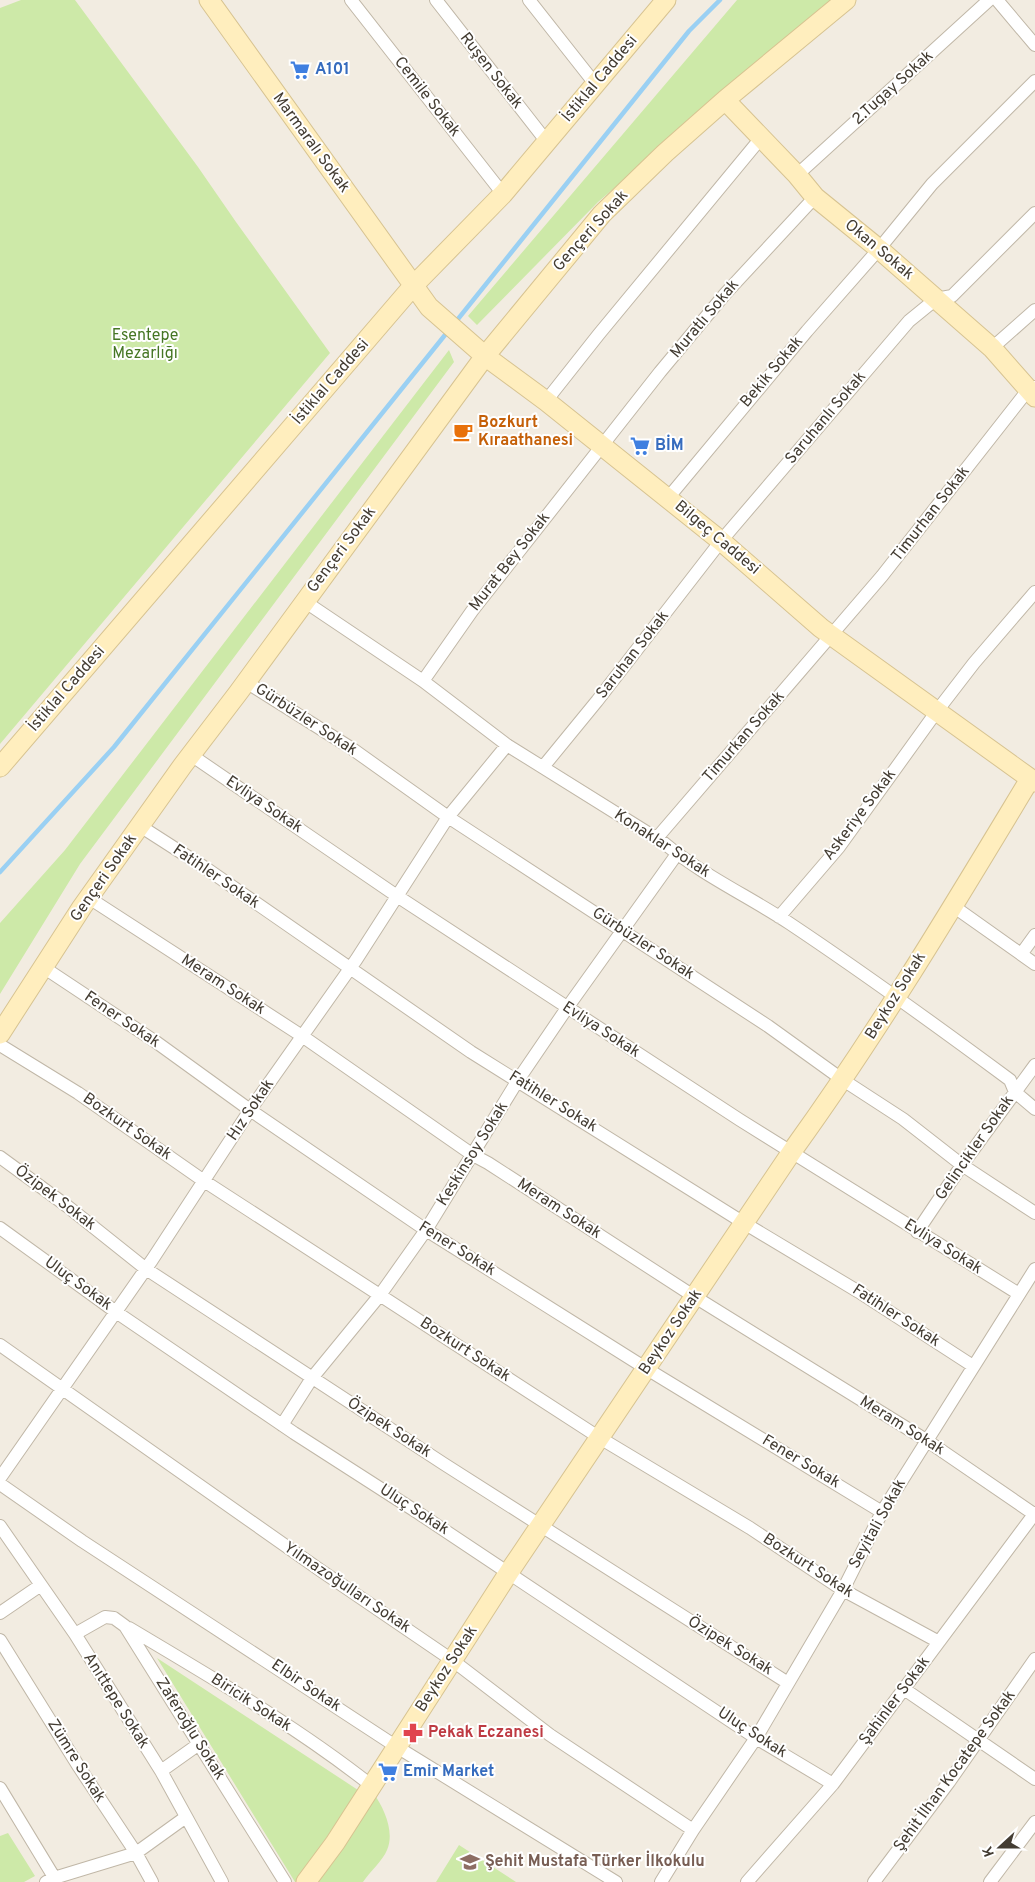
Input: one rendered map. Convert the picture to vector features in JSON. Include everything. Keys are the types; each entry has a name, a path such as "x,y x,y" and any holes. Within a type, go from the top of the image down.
{"street":[{"name":"Marmaralı Sokak","path":"209,0 413,286"},
{"name":"Cemile Sokak","path":"351,0 503,194"},
{"name":"Ruşen Sokak","path":"436,0 546,142"},
{"path":"529,0 596,85"},
{"name":"İstiklal Caddesi","path":"0,767 413,286 503,194 666,0"},
{"name":"Gençeri Sokak","path":"0,1034 89,898 190,755 486,356 602,214 665,153 725,100 846,0"},
{"name":"2.Tugay Sokak","path":"797,175 989,0"},
{"path":"997,0 1035,45"},
{"name":"Bekik Sokak","path":"668,498 806,331 879,249 932,184 1035,81"},
{"name":"Okan Sokak","path":"725,100 797,175 815,197 879,249 992,348 1033,392"},
{"path":"546,401 761,138"},
{"name":"Muratlı Sokak","path":"601,446 725,294 815,197"},
{"name":"Saruhanlı Sokak","path":"721,541 909,321 936,299 952,296 1035,213"},
{"name":"Bilgeç Caddesi","path":"413,286 429,307 486,356 668,498 832,636 1033,778"},
{"path":"992,348 1035,310"},
{"name":"Timurhan Sokak","path":"832,636 1033,392"},
{"name":"Murat Bey Sokak","path":"422,681 472,611 601,446"},
{"name":"Saruhan Sokak","path":"543,767 598,701 721,541"},
{"name":"Askeriye Sokak","path":"779,917 838,847 937,711 974,664 1035,592"},
{"name":"Konaklar Sokak","path":"304,601 422,681 507,746 656,839 686,861 779,917 896,996 1010,1080 1015,1092 1035,1109"},
{"name":"Timurkan Sokak","path":"656,839 832,636"},
{"name":"Gürbüzler Sokak","path":"246,682 350,748 448,816 752,1016 843,1080 903,1119 962,1165 1035,1213"},
{"name":"Hız Sokak","path":"0,1478 146,1269 250,1110 350,968 448,816 507,746"},
{"name":"Evliya Sokak","path":"190,755 397,896 567,1008 916,1232 1018,1294"},
{"name":"Beykoz Sokak","path":"306,1882 335,1843 508,1574 792,1152 843,1080 1033,778"},
{"name":"Fatihler Sokak","path":"140,826 207,869 471,1052 744,1223 859,1292 973,1366"},
{"name":"Keskinsoy Sokak","path":"282,1425 312,1378 380,1295 426,1230 518,1080 677,854"},
{"name":"Meram Sokak","path":"89,898 302,1036 473,1155 695,1297 926,1440 1034,1513"},
{"path":"953,906 1035,964"},
{"path":"1022,953 1035,935"},
{"name":"Fener Sokak","path":"43,967 156,1042 250,1110 426,1230 647,1369 882,1512"},
{"name":"Bozkurt Sokak","path":"0,1045 78,1093 204,1181 600,1438 750,1528 843,1590 939,1642"},
{"name":"Gelincikler Sokak","path":"916,1232 1035,1065"},
{"name":"Özipek Sokak","path":"0,1157 146,1269 541,1526 788,1683"},
{"name":"Uluç Sokak","path":"0,1228 116,1312 282,1425 418,1512 508,1574 756,1738 833,1784"},
{"name":"Seyitali Sokak","path":"661,1882 693,1830 756,1738 843,1590 882,1512 1035,1269"},
{"name":"Yılmazoğulları Sokak","path":"0,1345 320,1570 452,1660 550,1735 693,1830"},
{"name":"Elbir Sokak","path":"0,1484 82,1541 397,1747 616,1882"},
{"name":"Şahinler Sokak","path":"747,1882 833,1784 1034,1513"},
{"name":"Anıttepe Sokak","path":"0,1526 75,1634 161,1771 222,1882"},
{"path":"0,1614 41,1585"},
{"path":"75,1634 105,1618 114,1618 125,1626"},
{"name":"Zaferoğlu Sokak","path":"125,1626 285,1882"},
{"name":"Biricik Sokak","path":"125,1626 300,1734 372,1786"},
{"name":"Zümre Sokak","path":"0,1640 79,1767 136,1853 152,1882"},
{"name":"Şehit İlhan Kocatepe Sokak","path":"874,1882 1035,1659"},
{"path":"904,1689 1035,1779"},
{"path":"161,1771 200,1744"},
{"path":"0,1788 52,1881 136,1853 186,1817"},
{"path":"990,1882 1035,1822"}],"green space":[{"name":"Esentepe Mezarlığı","path":"21,0 75,0 198,167 330,353 0,744 0,8"},
{"path":"737,0 832,0 598,202 477,325 468,316"},
{"path":"449,350 454,362 80,864 0,994 0,923 65,850"},
{"path":"157,1658 358,1790 297,1882 295,1882"},
{"path":"374,1794 385,1813 390,1836 387,1850 379,1862 363,1882 305,1882"},
{"path":"8,1833 35,1876 24,1882 0,1882 0,1836"},
{"name":"Şehit Mustafa Türker İlkokulu","path":"459,1845 516,1882 436,1882"}],"waterway":[{"path":"454,324 689,31 720,0"},
{"path":"0,872 114,747 449,330"}],"place":[{"name":"A101","path":"300,70"},
{"name":"Bozkurt Kıraathanesi","path":"463,432"},
{"name":"BİM","path":"640,446"},
{"name":"Pekak Eczanesi","path":"413,1733"},
{"name":"Emir Market","path":"388,1772"},
{"name":"Şehit Mustafa Türker İlkokulu","path":"470,1862"}]}
